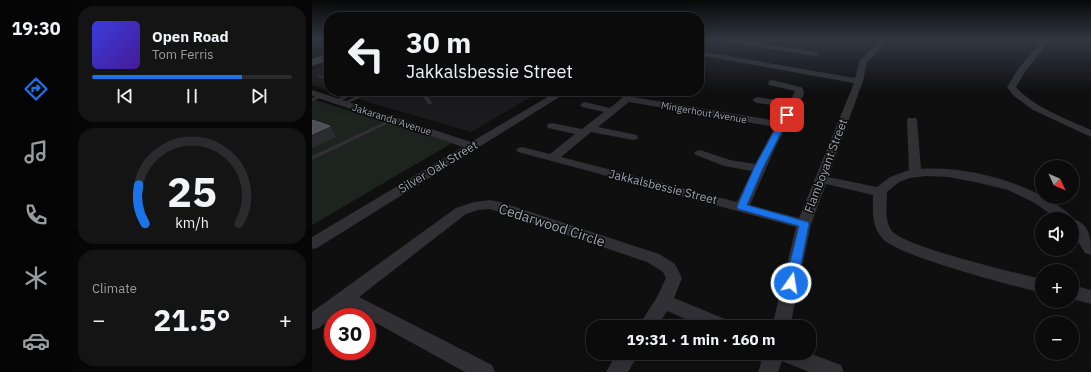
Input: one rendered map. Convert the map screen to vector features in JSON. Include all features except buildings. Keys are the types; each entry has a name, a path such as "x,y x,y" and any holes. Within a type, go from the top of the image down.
{"main road":[{"path":"312,63 323,57"}],"street":[{"path":"724,57 858,81"},
{"name":"Flamboyant Street","path":"782,320 804,224 858,81 863,62 867,57"},
{"path":"1033,57 1011,87 1028,102 1091,134"},
{"path":"742,207 758,168 800,91 792,87 772,84"},
{"name":"Silver Oak Street","path":"312,244 492,133 555,96"},
{"path":"552,158 587,131 627,96"},
{"name":"Mingerhout Avenue","path":"633,96 781,125"},
{"name":"Jakaranda Avenue","path":"315,97 339,102 471,146"},
{"path":"757,100 792,105"},
{"path":"585,106 611,111"},
{"path":"912,120 915,173"},
{"path":"552,126 633,137"},
{"path":"446,138 473,137 492,133"},
{"name":"Jakkalsbessie Street","path":"522,150 804,224"},
{"path":"700,153 728,163 758,168"},
{"path":"1035,285 1018,281 953,261 897,242 887,236 882,224 879,213 880,192 883,188 896,179 915,173 935,172 965,176 1023,191 1054,208 1058,212"},
{"path":"822,179 880,192"},
{"name":"Cedarwood Circle","path":"312,322 461,211 472,206 483,204 495,205 653,258 669,268 674,278 664,301 651,320"},
{"path":"1079,230 1091,249"},
{"path":"1079,293 1091,296"},
{"path":"345,298 485,372"},
{"path":"664,301 707,320"},
{"path":"616,372 624,360"},
{"path":"768,372 772,360"},
{"path":"803,360 834,372"}],"lane":[{"path":"319,76 324,78"},
{"path":"339,102 351,96"},
{"path":"339,102 357,96"},
{"path":"425,96 430,103"},
{"path":"312,158 393,120"}],"shaded area":[{"path":"324,65 324,89 312,85 312,70"},
{"path":"348,96 533,96 471,132"},
{"path":"312,99 452,143 312,225"}],"route":[{"path":"787,115 758,168 742,207 804,224 791,283"}]}
